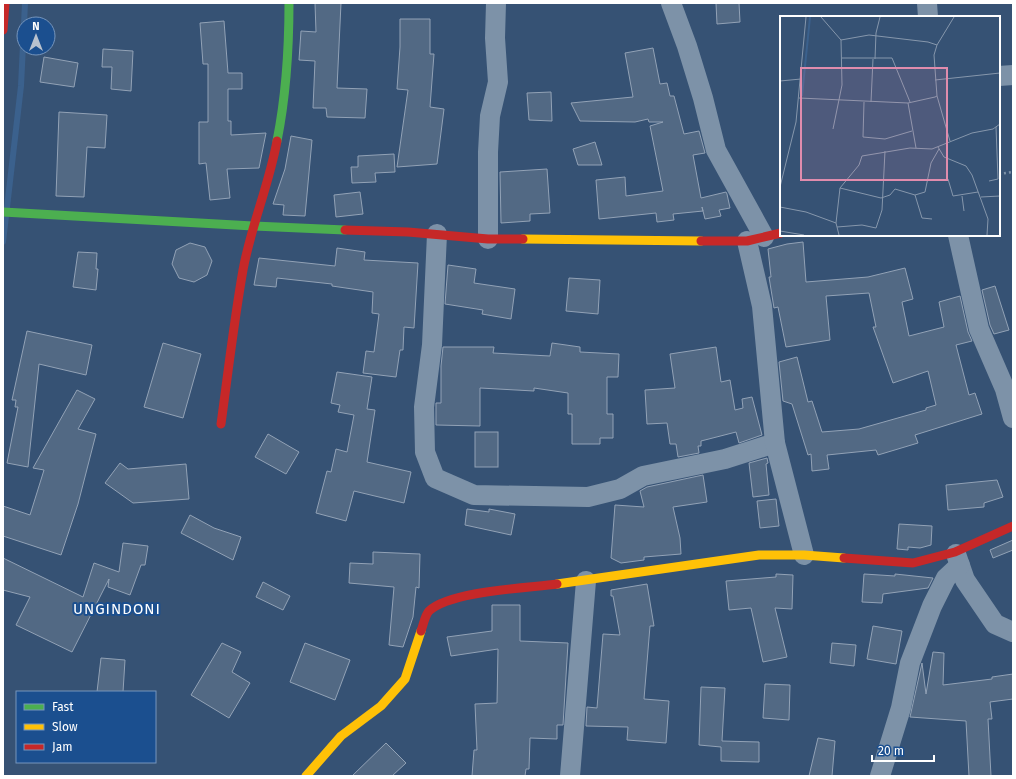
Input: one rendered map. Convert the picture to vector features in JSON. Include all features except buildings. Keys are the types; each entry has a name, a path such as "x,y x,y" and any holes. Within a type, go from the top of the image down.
{"street":[{"path":"3,30 5,3"},
{"path":"221,424 243,270 253,226 273,165 282,116 289,24 289,3"},
{"path":"488,239 488,152 490,116 498,82 495,38 496,3"},
{"path":"671,3 702,98 716,150 764,237 762,306 775,443 804,555"},
{"path":"927,3 928,16"},
{"path":"1000,76 1013,74"},
{"path":"3,212 253,226 408,232 488,239 764,237"},
{"path":"437,234 432,345 424,407 425,452 435,478 474,495 588,497 620,489 643,476 725,459 775,443"},
{"path":"958,236 979,329 1004,389 1013,418"},
{"path":"306,776 341,736 382,706 405,679 428,612 446,600 479,593 586,582 759,555 804,555 913,563 958,558 1013,526"},
{"path":"958,558 965,580 995,624 1013,632"},
{"path":"880,776 901,708 910,664 932,606 958,558"},
{"path":"570,776 586,582"}],"path":[{"path":"1000,174 1013,172"}],"waterway":[{"path":"24,16 25,3"},
{"path":"3,242 21,86 22,56"}],"traffic: fast":[{"path":"277,141 283,107 289,3"},
{"path":"3,212 345,230"}],"traffic: slow":[{"path":"523,239 701,241"},
{"path":"557,584 759,555 804,555 844,558"},
{"path":"306,776 341,736 381,706 405,679 421,631"}],"traffic: jam":[{"path":"3,30 5,3"},
{"path":"221,424 246,254 274,157 277,141"},
{"path":"345,230 408,232 488,239 523,239"},
{"path":"701,241 747,241 780,233"},
{"path":"844,558 913,563 955,552 1013,526"},
{"path":"421,631 429,611 439,604 471,595 557,584"}],"district":[{"name":"UNGINDONI","path":"117,609"}]}
